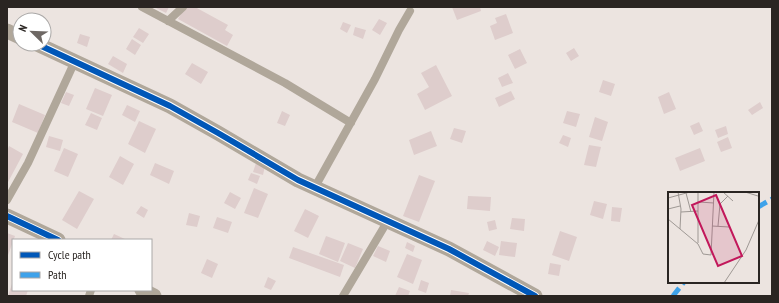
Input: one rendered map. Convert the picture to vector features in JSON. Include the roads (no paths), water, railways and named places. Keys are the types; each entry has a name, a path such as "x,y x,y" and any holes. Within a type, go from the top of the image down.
{"street":[{"path":"52,51 170,106 218,132 298,180 387,222 449,249 535,296"},
{"path":"7,216 56,239"},
{"path":"144,291 154,296"}],"lane":[{"path":"142,7 285,82 351,123"},
{"path":"168,21 183,7"},
{"path":"315,187 351,123 398,30 410,11"},
{"path":"7,200 28,163 75,61"},
{"path":"343,296 387,222"}]}
